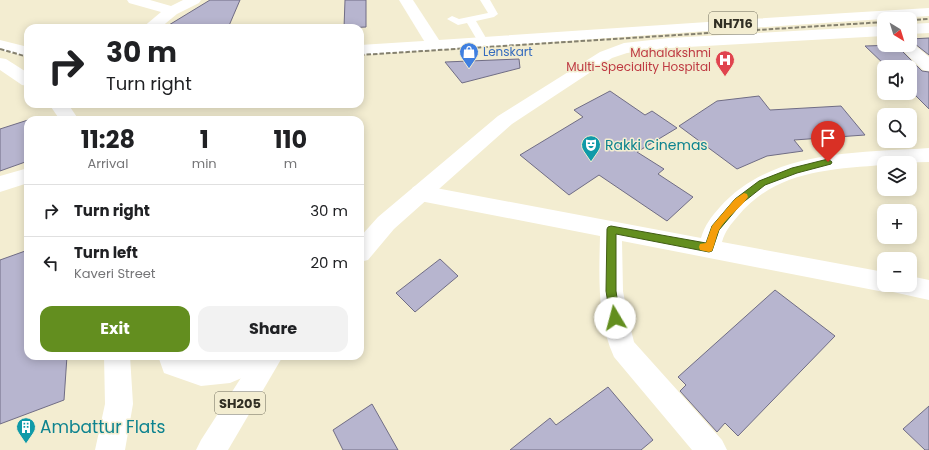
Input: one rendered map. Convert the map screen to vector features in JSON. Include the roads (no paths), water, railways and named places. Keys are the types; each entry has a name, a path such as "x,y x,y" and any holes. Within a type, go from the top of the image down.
{"main road":[{"path":"134,0 172,11"},
{"path":"155,24 172,11 194,0"},
{"path":"406,0 435,46"},
{"name":"NH716","path":"364,50 537,40 743,23 929,12"},
{"path":"917,29 929,28"},
{"name":"NH716","path":"364,248 386,223 505,120 606,55 624,48 669,43 877,31"},
{"path":"537,40 582,49 592,56 591,65"},
{"path":"0,45 24,51"},
{"path":"912,52 929,66"},
{"path":"0,63 24,78"},
{"path":"709,248 715,228 738,201 762,183 795,170 828,162 929,155"},
{"path":"0,184 24,176"},
{"path":"420,193 877,281"},
{"path":"611,229 611,291 615,318 623,348 712,450"},
{"path":"917,288 929,290"},
{"path":"110,450 119,404 117,360"},
{"path":"172,360 173,364 201,373 230,370 254,360"},
{"name":"SH205","path":"211,450 267,360"}],"lane":[{"path":"452,19 458,22 493,14 485,0"},
{"path":"470,20 484,43"}],"railway":[{"path":"917,20 929,19"},
{"path":"364,55 877,22"},
{"path":"0,49 24,56"}],"place":[{"name":"Lenskart","path":"469,69"},
{"name":"Mahalakshmi Multi-Speciality Hospital","path":"725,77"},
{"name":"Rakki Cinemas","path":"591,162"},
{"name":"Ambattur Flats","path":"26,444"}]}
